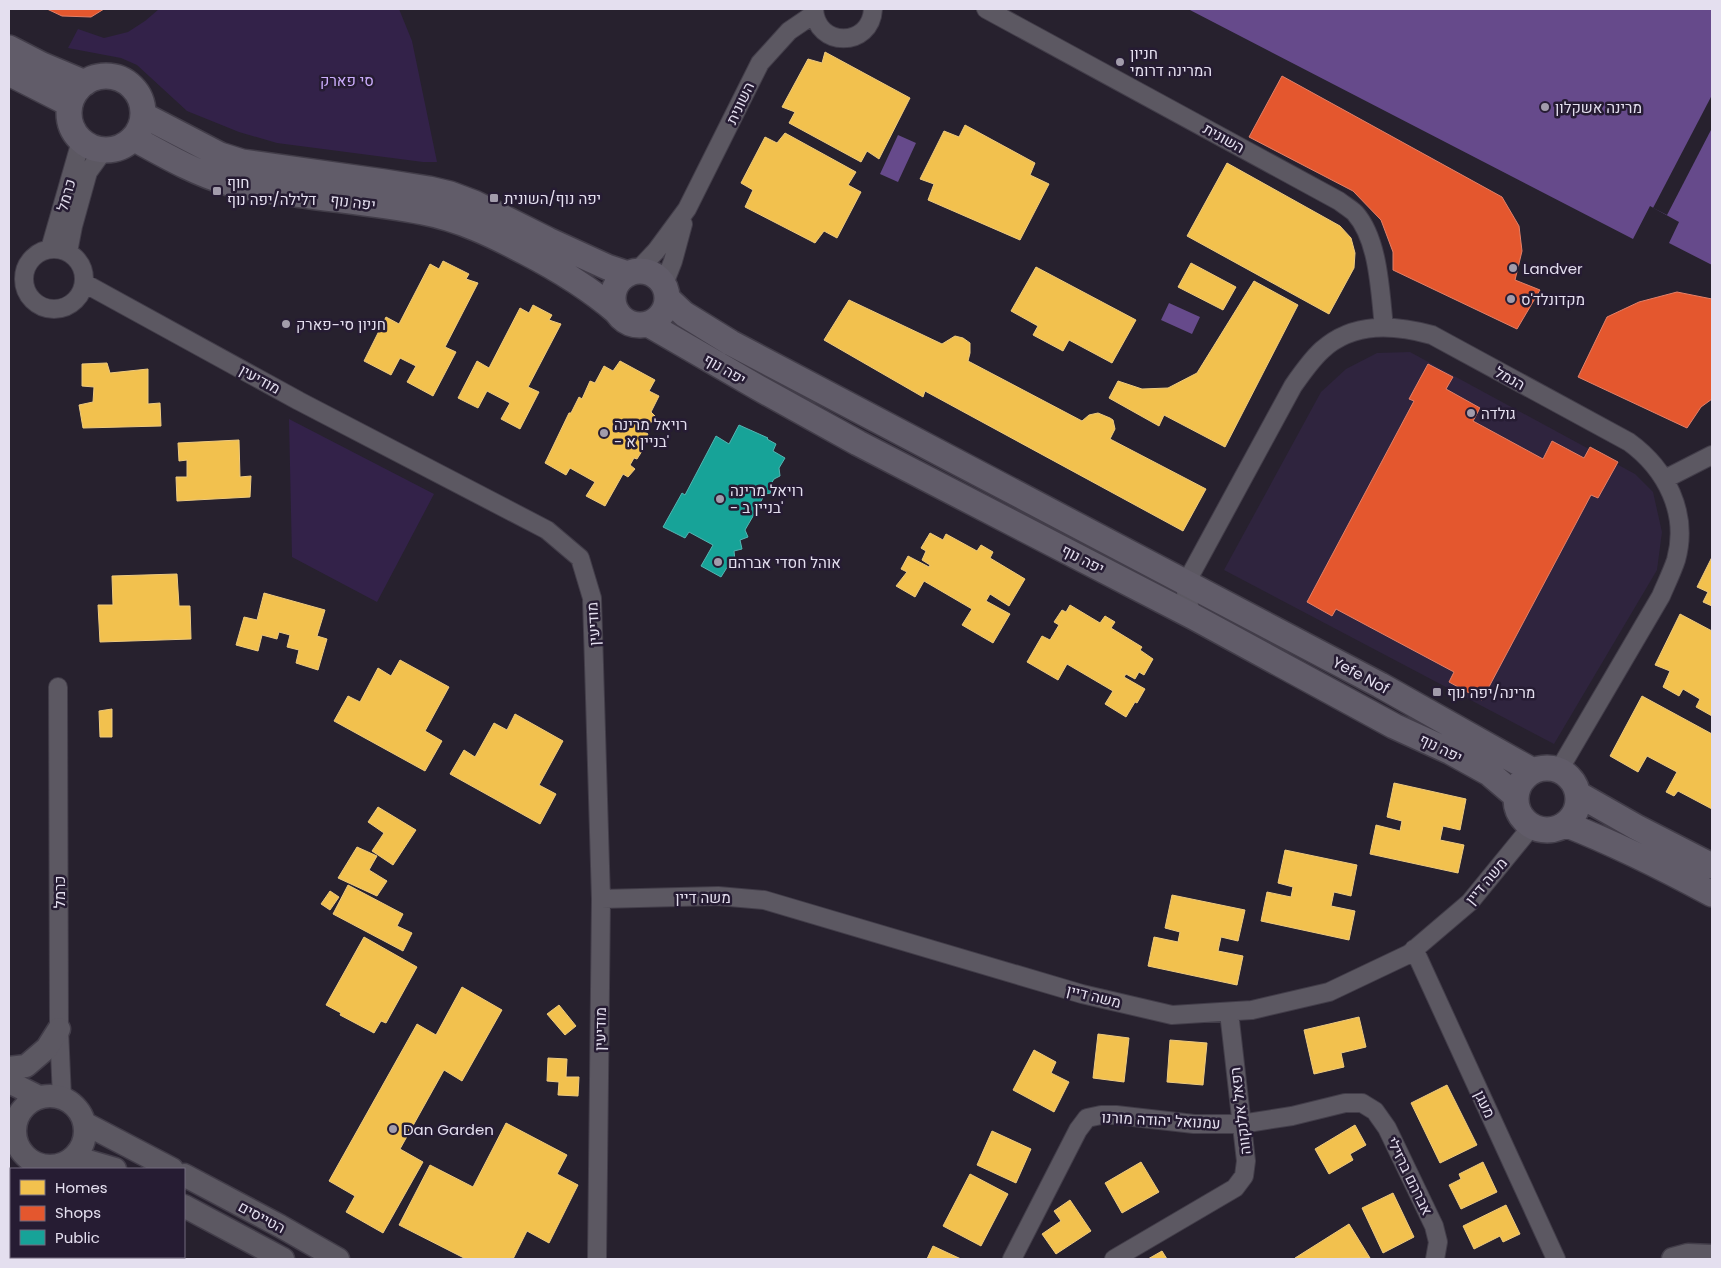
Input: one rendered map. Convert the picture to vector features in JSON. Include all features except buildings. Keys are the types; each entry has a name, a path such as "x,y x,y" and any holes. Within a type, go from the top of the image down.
{"main road":[{"path":"9,48 42,65 85,82"},
{"path":"9,73 70,104"},
{"path":"107,76 121,79 137,92 142,103 142,123 133,138 125,144 104,150 94,148 81,141 72,125 70,104 78,88 85,82 95,77 107,76"},
{"name":"יפה נוף","path":"143,115 220,155 242,162 393,183 450,194 474,203 607,267 632,273"},
{"name":"יפה נוף","path":"133,138 202,174 259,190 380,205 424,212 454,220 491,234 561,271 592,291 617,312"},
{"path":"646,272 654,275 666,291 666,306 662,314 648,324 631,324 617,312 614,304 616,286 621,279 632,273 646,272"},
{"name":"יפה נוף","path":"666,291 684,314 731,343 1186,583"},
{"name":"יפה נוף","path":"648,324 757,388 858,443 1194,616 1394,726 1451,752 1489,773 1516,796"},
{"name":"Yefe Nof","path":"1186,583 1380,685 1533,771"},
{"path":"1551,768 1559,770 1571,780 1578,794 1576,811 1565,824 1549,830 1532,826 1525,821 1517,805 1516,796 1522,781 1533,771 1551,768"},
{"path":"1578,794 1636,827 1712,866"},
{"path":"1565,824 1644,858 1712,894"}],"street":[{"name":"השונית","path":"632,273 656,252 687,209 760,63 789,30 814,12 818,24 824,32 833,37 843,39 853,37 862,32 869,24 873,15 873,9"},
{"name":"השונית","path":"986,9 1339,201 1355,213 1368,234 1375,259 1384,327"},
{"name":"כרמל","path":"50,248 81,141"},
{"name":"כרמל","path":"68,252 88,172 104,150"},
{"name":"השונית","path":"666,291 687,209"},
{"path":"50,248 68,252 79,262 84,276 81,293 65,307 55,309 37,304 30,298 24,282 16,273 33,256 41,251 50,248"},
{"name":"מודיעין","path":"84,283 299,401 548,530 580,558 592,598 601,899 597,1259"},
{"name":"הנמל","path":"1186,583 1293,386 1310,362 1324,348 1341,337 1363,330 1384,327 1408,328 1432,335 1622,438 1643,452 1665,479 1674,501 1678,520 1679,541 1676,559 1661,596 1559,770"},
{"path":"1665,479 1712,455"},
{"path":"1186,583 1185,593 1194,616"},
{"name":"כרמל","path":"58,687 59,1029 62,1098"},
{"name":"משה דיין","path":"601,899 718,896 764,900 1082,994 1172,1015 1229,1012 1252,1010 1329,992 1409,954 1470,902 1532,826"},
{"name":"מעגן","path":"1414,950 1556,1259"},
{"name":"רפאל אלנקווה","path":"1114,1259 1235,1188 1244,1176 1246,1161 1229,1012"},
{"path":"9,1068 26,1066 47,1048 59,1029"},
{"path":"9,1082 39,1097"},
{"path":"39,1097 62,1098 76,1108 81,1115 85,1132 83,1139 74,1157 49,1165 34,1166 20,1149 12,1119 29,1102 39,1097"},
{"name":"עמנואל יהודה מורנו","path":"1012,1259 1078,1130 1087,1118 1101,1115 1116,1115 1194,1124 1241,1124 1292,1116 1345,1103 1362,1103"},
{"name":"אברהם ברזילי","path":"1362,1103 1375,1110 1407,1168 1434,1226 1438,1242 1435,1259"},
{"path":"84,1123 170,1168"},
{"path":"74,1157 113,1168"},
{"name":"הטייסים","path":"185,1177 280,1226 338,1259"},
{"name":"הטייסים","path":"185,1207 283,1259"},
{"path":"1673,1259 1688,1255 1712,1256"}],"shaded area":[{"name":"מרינה אשקלון","path":"1188,9 1712,9 1712,265 1669,243 1679,222 1650,206 1633,239"},
{"path":"898,135 916,143 898,182 880,174"},
{"path":"1169,303 1200,317 1192,334 1161,320"},
{"path":"1410,352 1635,474 1653,492 1662,532 1657,570 1554,744 1224,570 1321,392 1346,369 1377,353"}],"green space":[{"name":"סי פארק","path":"159,9 399,9 412,41 437,162 423,162 277,143 239,132 187,111 137,65 121,58 68,48 78,29 104,38 128,32"},
{"path":"289,419 434,494 377,602 292,557"}],"pier":[{"path":"1712,95 1712,128 1667,215 1653,208"}],"place":[{"name":"חניון המרינה דרומי","path":"1120,62"},
{"name":"מרינה אשקלון","path":"1545,107"},
{"name":"חוף דלילה/יפה נוף","path":"217,191"},
{"name":"יפה נוף/השונית","path":"494,198"},
{"name":"Landver","path":"1513,268"},
{"name":"מקדונלד'ס","path":"1511,299"},
{"name":"חניון סי-פארק","path":"286,324"},
{"name":"גולדה","path":"1471,413"},
{"name":"רויאל מרינה - בניין א'","path":"604,433"},
{"name":"רויאל מרינה - בניין ב'","path":"720,499"},
{"name":"אוהל חסדי אברהם","path":"718,562"},
{"name":"מרינה/יפה נוף","path":"1437,692"},
{"name":"Dan Garden","path":"393,1129"}]}
